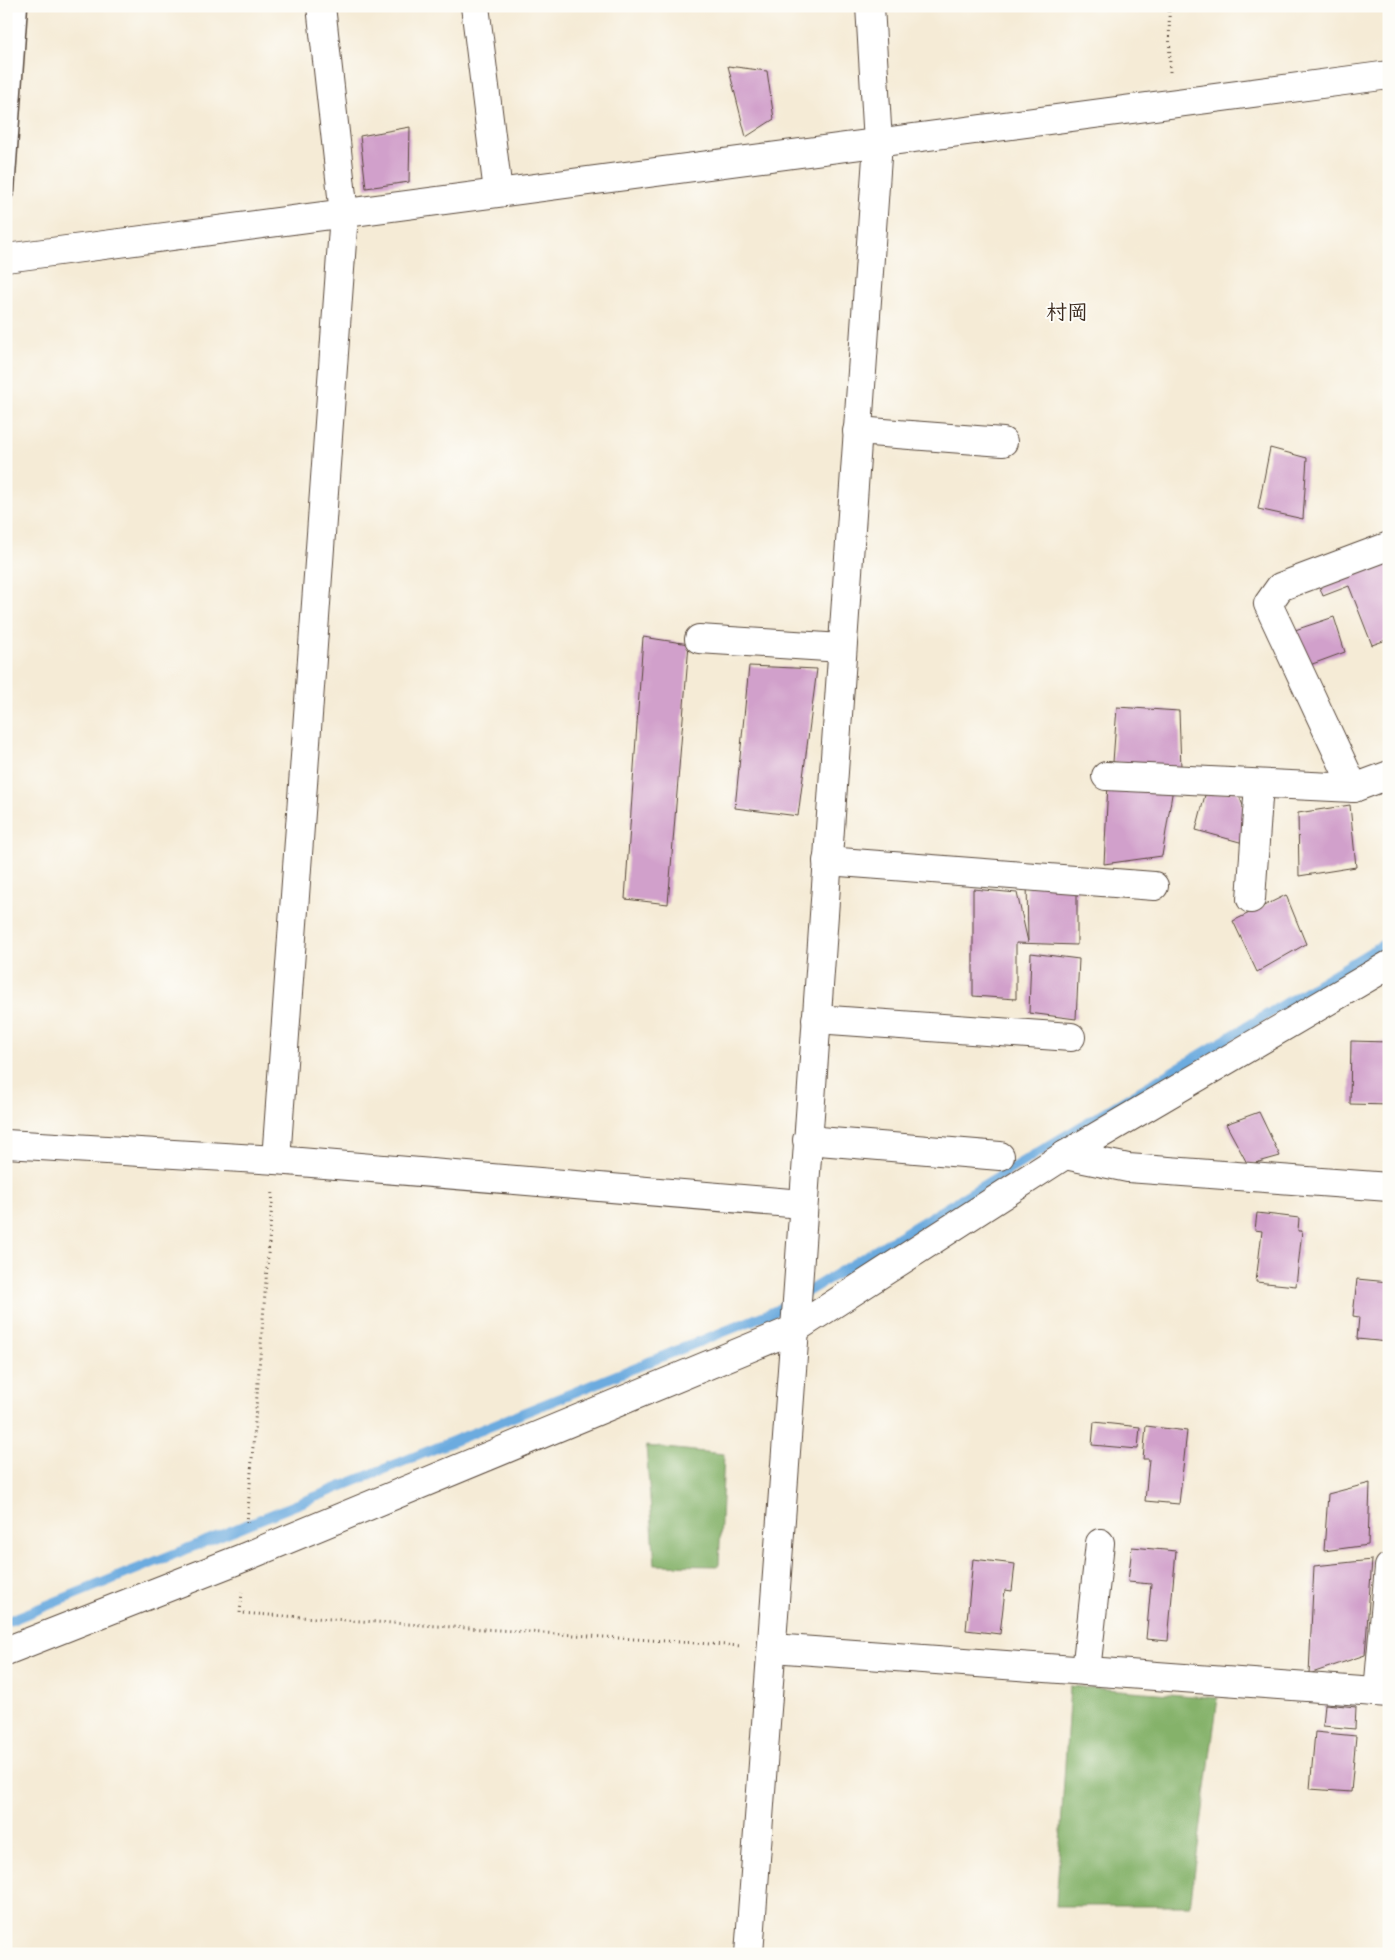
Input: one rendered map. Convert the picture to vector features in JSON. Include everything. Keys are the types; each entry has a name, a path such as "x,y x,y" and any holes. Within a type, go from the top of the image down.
{"street":[{"path":"276,1160 344,214 321,6"},
{"path":"475,6 498,192"},
{"path":"749,1954 795,1329 802,1204 878,142 870,6"},
{"path":"6,258 1389,75"},
{"path":"857,431 1003,442"},
{"path":"1354,788 1268,604 1280,587 1389,546"},
{"path":"699,638 842,648"},
{"path":"1106,776 1354,788 1389,775"},
{"path":"1251,899 1259,784"},
{"path":"827,861 1154,886"},
{"path":"6,1651 254,1553 795,1329 1065,1154 1389,965"},
{"path":"816,1019 1071,1037"},
{"path":"807,1140 1000,1156"},
{"path":"6,1144 276,1160 802,1204"},
{"path":"1065,1154 1128,1168 1389,1187"},
{"path":"1086,1671 1100,1543"},
{"path":"772,1648 1383,1693 1389,1567"}],"lane":[{"path":"6,191 19,6"}],"path":[{"path":"1169,6 1170,104"}],"green space":[{"path":"646,1446 724,1454 719,1566 655,1565"},
{"path":"1070,1686 1218,1698 1190,1906 1056,1906"}],"building":[{"path":"728,66 767,71 774,119 746,137"},
{"path":"410,127 409,182 366,188 360,136"},
{"path":"1270,448 1307,458 1303,519 1258,509"},
{"path":"1385,554 1389,563 1389,639 1372,645 1349,586 1323,596 1317,580"},
{"path":"1334,617 1345,652 1307,666 1295,630"},
{"path":"643,637 689,644 668,904 625,899"},
{"path":"749,666 817,669 798,816 735,808"},
{"path":"1117,707 1179,711 1181,768 1113,762"},
{"path":"1108,783 1173,788 1162,856 1104,864"},
{"path":"1237,791 1251,825 1247,844 1196,830 1205,795"},
{"path":"1350,805 1356,867 1299,876 1298,813"},
{"path":"1027,880 1077,887 1077,945 1016,943 1016,999 973,996 973,889 1017,893 1028,942"},
{"path":"1286,895 1306,944 1257,972 1233,921"},
{"path":"1031,953 1079,959 1076,1019 1029,1013"},
{"path":"1351,1041 1389,1042 1389,1105 1350,1104"},
{"path":"1259,1112 1280,1156 1248,1165 1226,1124"},
{"path":"1257,1213 1299,1218 1298,1231 1302,1231 1296,1286 1256,1282 1262,1231 1255,1230"},
{"path":"1357,1279 1389,1282 1389,1342 1357,1339 1359,1317 1353,1316"},
{"path":"1094,1422 1140,1427 1138,1449 1092,1445"},
{"path":"1146,1426 1187,1431 1179,1504 1145,1501 1149,1459 1143,1459"},
{"path":"1370,1483 1368,1545 1324,1551 1328,1494"},
{"path":"1132,1547 1176,1551 1168,1641 1146,1639 1151,1584 1128,1582"},
{"path":"973,1559 1015,1564 1012,1591 1005,1590 1000,1634 966,1630"},
{"path":"1372,1560 1365,1655 1309,1674 1314,1566"},
{"path":"1325,1704 1356,1707 1355,1729 1323,1726"},
{"path":"1315,1732 1356,1736 1351,1792 1310,1789"},
{"path":"1387,1756 1389,1756 1389,1777 1386,1777"}],"waterway":[{"path":"6,1622 775,1311 1389,941"}],"district":[{"name":"村岡","path":"1067,315"}]}
